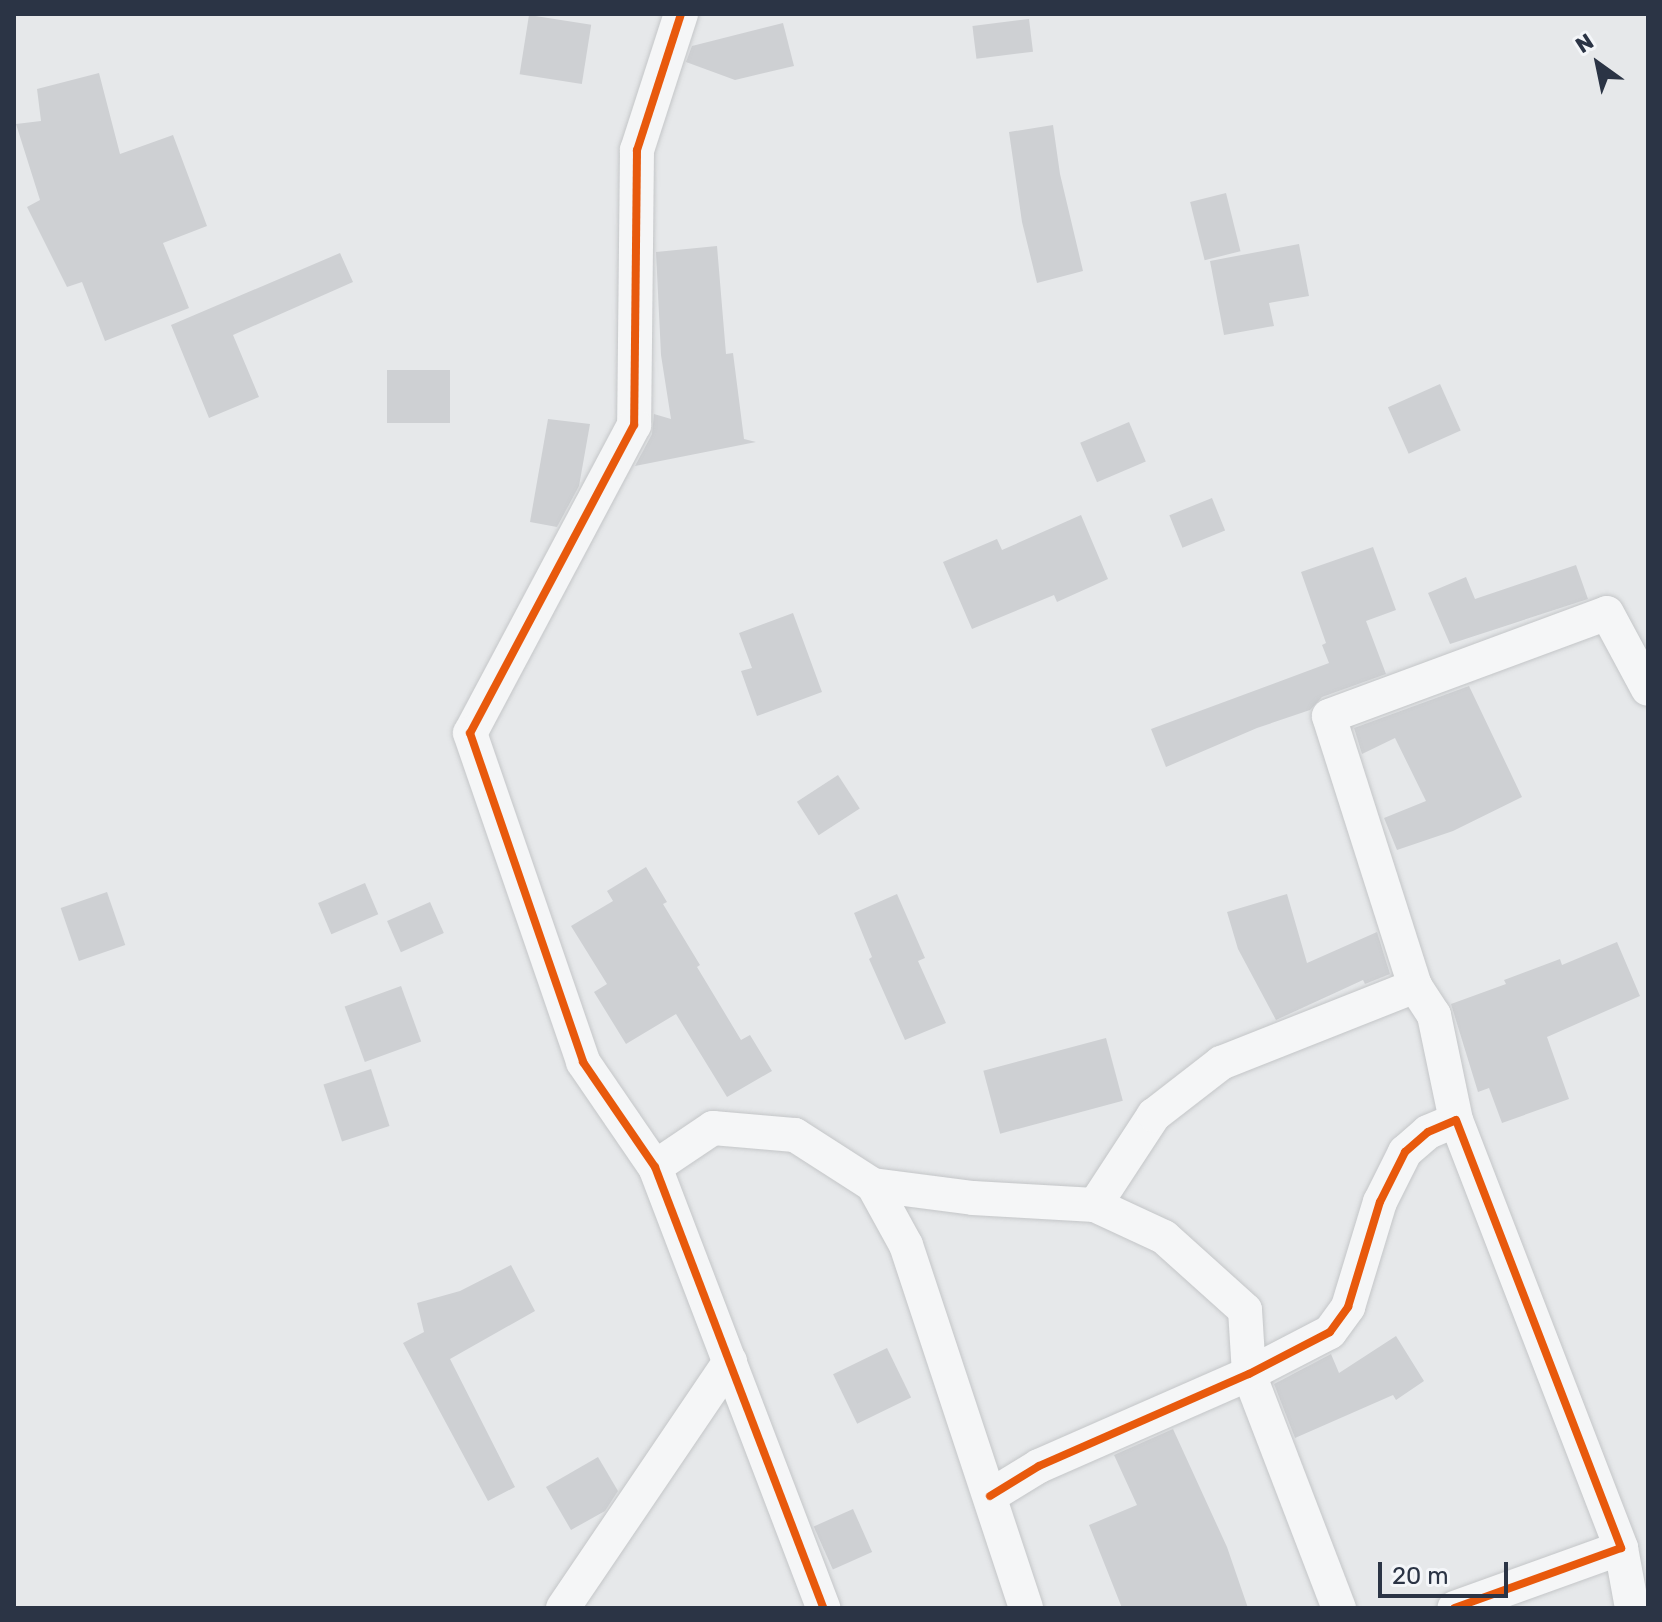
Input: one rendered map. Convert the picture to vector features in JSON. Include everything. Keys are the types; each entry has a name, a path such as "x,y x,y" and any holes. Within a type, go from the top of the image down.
{"street":[{"path":"681,14 637,150 634,425 470,733 583,1062 655,1167 823,1608"},
{"path":"1632,1608 1621,1548 1456,1120 1434,1015 1415,986 1329,716 1607,613 1648,689"},
{"path":"1095,1205 1154,1115 1221,1063 1415,986"},
{"path":"990,1496 1039,1466 1249,1374 1330,1332 1348,1307 1380,1202 1405,1152 1428,1132 1456,1120"},
{"path":"655,1167 713,1128 795,1135 873,1185 973,1198 1095,1205 1164,1237 1245,1310 1249,1374 1339,1608"},
{"path":"873,1185 906,1245 1026,1608"},
{"path":"563,1608 730,1361"},
{"path":"1454,1608 1621,1548"}],"building":[{"path":"529,15 591,25 582,84 520,74"},
{"path":"1029,19 1033,52 976,59 972,26"},
{"path":"783,23 794,66 735,80 686,62 692,46"},
{"path":"99,73 120,154 173,135 207,226 163,243 189,308 105,341 82,282 67,287 27,207 40,200 16,124 41,121 37,89"},
{"path":"1053,125 1060,174 1083,271 1037,283 1022,222 1009,132"},
{"path":"1226,193 1241,251 1205,260 1190,202"},
{"path":"1299,244 1309,296 1269,303 1274,326 1224,335 1210,261"},
{"path":"717,246 726,354 733,353 744,439 756,442 635,466 652,434 654,414 671,419 661,355 656,252"},
{"path":"340,253 353,282 233,335 259,397 209,418 171,325"},
{"path":"387,370 450,370 450,423 387,423"},
{"path":"1440,384 1461,431 1409,454 1388,407"},
{"path":"548,419 590,424 579,486 557,527 530,522"},
{"path":"1129,422 1146,462 1097,482 1080,443"},
{"path":"1212,498 1225,530 1182,548 1169,515"},
{"path":"1081,515 1108,579 1057,602 1054,595 972,629 943,562 997,539 1002,550"},
{"path":"1373,547 1396,610 1366,621 1386,674 1322,697 1310,710 1257,728 1166,767 1151,729 1329,663 1322,645 1326,643 1301,572"},
{"path":"1576,565 1588,599 1450,644 1428,593 1466,577 1475,599"},
{"path":"793,613 822,692 757,716 741,671 752,668 739,633"},
{"path":"1469,686 1522,797 1453,831 1397,850 1384,818 1426,801 1395,738 1362,754 1354,728"},
{"path":"838,775 860,809 819,835 797,802"},
{"path":"646,867 667,902 663,904 700,965 697,967 741,1040 750,1035 772,1071 727,1097 676,1014 626,1044 594,992 607,984 571,926 613,901 607,891"},
{"path":"365,883 378,914 331,934 318,903"},
{"path":"107,892 125,945 79,961 61,908"},
{"path":"897,894 925,958 918,961 946,1023 905,1040 869,959 872,957 854,913"},
{"path":"1287,894 1307,963 1377,932 1390,974 1365,984 1363,980 1276,1020 1238,949 1227,912"},
{"path":"430,902 444,933 401,952 387,921"},
{"path":"1617,942 1640,996 1547,1037 1569,1099 1502,1123 1489,1088 1478,1092 1451,1004 1506,984 1504,980 1560,959 1562,965"},
{"path":"401,986 421,1041 365,1062 345,1007"},
{"path":"1106,1038 1123,1101 1000,1134 983,1071"},
{"path":"371,1069 390,1126 342,1142 323,1084"},
{"path":"511,1265 535,1311 450,1359 515,1487 488,1501 403,1343 424,1332 417,1303 460,1291"},
{"path":"1396,1336 1424,1381 1396,1400 1393,1395 1295,1438 1274,1384 1331,1354 1339,1373"},
{"path":"887,1348 911,1397 857,1424 833,1374"},
{"path":"1173,1429 1227,1547 1248,1608 1122,1608 1089,1525 1137,1505 1114,1455"},
{"path":"598,1457 618,1491 605,1511 571,1530 546,1487"},
{"path":"853,1509 872,1552 833,1569 814,1526"}],"cycle path":[{"path":"681,14 637,150 634,425 470,733 583,1062 655,1167 823,1608"},
{"path":"990,1496 1039,1466 1249,1374 1330,1332 1348,1307 1380,1202 1405,1152 1428,1132 1456,1120 1621,1548 1454,1608"}]}
